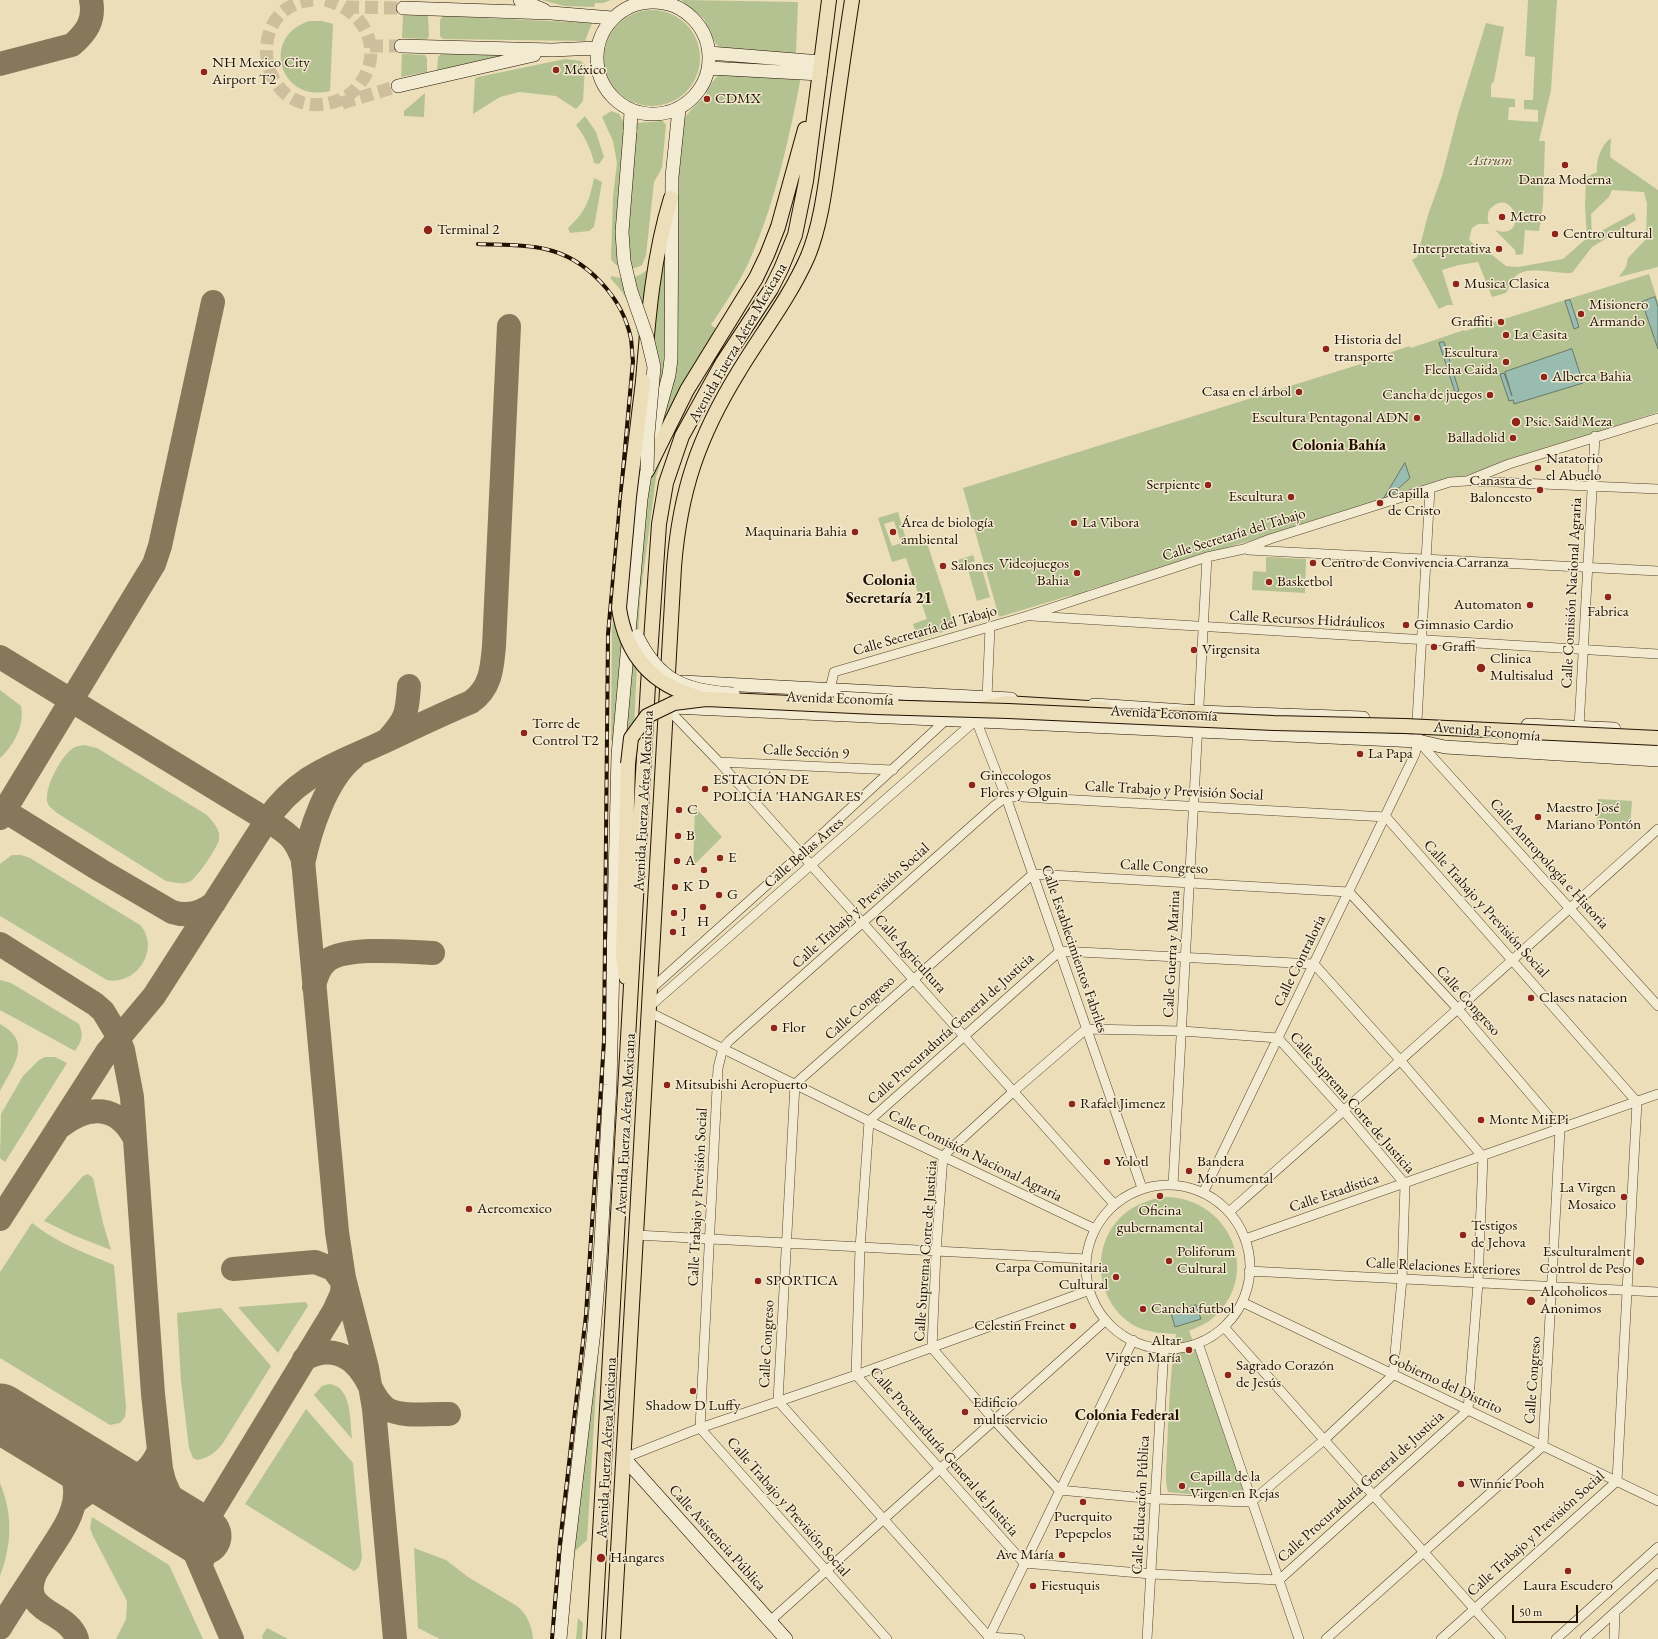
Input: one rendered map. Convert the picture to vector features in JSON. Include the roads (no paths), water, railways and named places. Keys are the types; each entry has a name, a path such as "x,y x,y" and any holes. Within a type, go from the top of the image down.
{"main road":[{"path":"520,0 551,13"},
{"name":"Avenida Fuerza Aérea Mexicana","path":"594,1639 655,568 659,524 666,483 682,436 706,390 771,289 790,249 802,202 829,0"},
{"name":"Avenida Fuerza Aérea Mexicana","path":"613,1639 666,707 676,547 680,515 688,478 709,424 738,371 792,287 812,245 823,200 852,0"},
{"path":"655,1 671,4 686,12 698,23 706,38 709,54 709,68 705,81 699,92 690,101 679,108 656,115 631,110 618,102 604,86 597,65 597,48 605,27 612,18 625,9 640,3 655,1"},
{"path":"403,8 551,13 612,18"},
{"path":"401,46 552,50 597,48"},
{"path":"398,86 552,50"},
{"path":"709,54 821,68"},
{"path":"709,68 821,68"},
{"path":"647,471 687,390 756,278 767,256 778,227 821,68"},
{"path":"560,1639 568,1550 593,1338 600,1259 610,1085 619,738 645,470 650,442 669,375 671,359 671,198 679,108"},
{"path":"631,110 622,232 624,261 631,291 647,337 654,366 648,434 647,471 633,607 637,636 657,668 680,684 705,692 941,704 977,715 1005,703 1084,707 1167,715 1199,712"},
{"path":"671,198 659,244 647,334 629,497 619,608 622,625 634,653 654,676 684,693 706,699"},
{"name":"Avenida Economía","path":"668,682 830,689 1199,712 1579,727 1658,732"},
{"path":"631,998 623,957 628,751 631,738 640,723 656,710 674,702 706,699 977,715 1405,726 1658,738"},
{"name":"Avenida Economía","path":"666,707 947,719 977,715 1198,731 1418,741 1444,748 1658,760"},
{"path":"1418,741 1506,743 1658,750"},
{"name":"Calle Asistencia Pública","path":"624,1458 786,1639"}],"street":[{"name":"Calle Secretaría del Tabajo","path":"830,689 834,672 1027,616 1207,557 1244,549 1270,539 1450,482 1467,481 1509,464 1595,436 1658,418"},
{"name":"Calle Comisión Nacional Agraria","path":"1579,727 1595,436"},
{"path":"1467,481 1658,489"},
{"name":"Calle Contraloria","path":"1203,1192 1350,892 1415,754 1418,741 1417,721 1430,489"},
{"path":"1244,549 1658,571"},
{"name":"Calle Guerra y Marina","path":"1173,1185 1195,806 1207,557"},
{"name":"Calle Recursos Hidráulicos","path":"1027,616 1204,628 1584,648 1658,654"},
{"path":"987,698 990,627"},
{"name":"Calle Agricultura","path":"666,707 719,762 1114,1204"},
{"name":"Calle Establecimientos Fabriles","path":"977,715 1142,1188"},
{"name":"Calle Bellas Artes","path":"649,1009 811,866 977,715"},
{"name":"Calle Bellas Artes","path":"651,988 893,770 947,719"},
{"name":"Calle Antropología e Historia","path":"1418,741 1658,1006"},
{"name":"Calle Sección 9","path":"719,762 893,770"},
{"name":"Calle Trabajo y Previsión Social","path":"887,1639 700,1428 718,1068 723,1048 729,1041 994,806 1006,798 1195,806 1386,817 1637,1102 1617,1481 1441,1639"},
{"path":"1229,1212 1344,1111 1658,829"},
{"name":"Calle Congreso","path":"988,1638 778,1401 795,1084 1033,874 1350,892 1457,1008 1560,1129 1543,1446 1326,1639"},
{"path":"1060,951 1314,964 1400,1060 1483,1156 1478,1283 1468,1410"},
{"name":"Calle Procuraduría General de Justicia","path":"1060,951 869,1121 860,1248 856,1375 939,1470 1024,1563 1151,1574 1279,1580 1468,1410"},
{"name":"Calle Comisión Nacional Agraria","path":"649,1009 869,1121 1095,1229"},
{"name":"Calle Suprema Corte de Justicia","path":"1059,1490 994,1420 932,1348 936,1252 943,1156 1014,1091 1086,1029 1182,1031 1278,1038 1344,1111 1405,1184 1402,1279 1393,1374"},
{"name":"Calle Estadística","path":"1244,1239 1405,1184 1658,1094"},
{"path":"1157,1185 1173,1185 1188,1187 1203,1192 1217,1201 1229,1212 1238,1225 1244,1239 1249,1254 1250,1271 1242,1302 1224,1327 1212,1336 1198,1343 1179,1348 1164,1348 1148,1346 1133,1340 1123,1335 1106,1320 1099,1311 1090,1290 1086,1259 1090,1240 1095,1229 1114,1204 1142,1188 1157,1185"},
{"path":"636,1236 710,1238 786,1245 1086,1259"},
{"name":"Calle Relaciones Exteriores","path":"1250,1271 1552,1288 1658,1292"},
{"path":"624,1458 700,1428 856,1375 1090,1290"},
{"name":"Gobierno del Distrito","path":"1242,1302 1658,1501"},
{"path":"770,1621 825,1570 1106,1320"},
{"path":"1224,1327 1501,1639"},
{"path":"1020,1639 988,1638 1133,1340"},
{"path":"1198,1343 1299,1639"},
{"name":"Calle Educación Pública","path":"1147,1639 1164,1348"},
{"path":"1059,1490 1155,1499 1251,1502 1324,1440 1393,1374"},
{"path":"1556,1639 1658,1547"},
{"path":"1585,1639 1658,1573"},
{"path":"1614,1639 1615,1613"}],"water":[{"path":"1655,297 1658,307 1658,349 1642,302"},
{"path":"1570,300 1579,327 1574,329 1565,301"},
{"path":"1444,342 1459,391 1455,392 1439,343"},
{"name":"Alberca Bahia","path":"1572,349 1583,383 1514,404 1513,400 1509,401 1500,374 1504,373 1512,396 1505,372"},
{"path":"1405,463 1410,478 1390,496 1384,498"},
{"path":"1196,1305 1201,1319 1175,1327 1171,1313"}],"tunnel":[{"path":"313,0 291,6 276,20 268,38 267,58 272,77 284,93 302,103 325,104 344,98 356,89 367,72 371,58 367,33 360,21 350,12 338,5 324,0"},
{"path":"346,7 403,8"},
{"path":"370,46 401,46"},
{"path":"342,103 398,86"}],"railway":[{"path":"478,244 537,247 560,254 575,261 589,271 601,282 620,309 627,324 631,339 633,361 608,634 604,1041 586,1315 560,1542 552,1639"}],"place":[{"name":"México","path":"556,70"},
{"name":"NH Mexico City Airport T2","path":"204,72"},
{"name":"CDMX","path":"707,99"},
{"name":"Danza Moderna","path":"1565,165"},
{"name":"Metro","path":"1502,217"},
{"name":"Terminal 2","path":"428,230"},
{"name":"Centro cultural","path":"1555,234"},
{"name":"Interpretativa","path":"1499,249"},
{"name":"Musica Clasica","path":"1456,284"},
{"name":"Misionero Armando","path":"1581,314"},
{"name":"Graffiti","path":"1501,322"},
{"name":"La Casita","path":"1506,335"},
{"name":"Historia del transporte","path":"1326,349"},
{"name":"Escultura Flecha Caida","path":"1506,362"},
{"name":"Alberca Bahia","path":"1544,377"},
{"name":"Casa en el árbol","path":"1299,392"},
{"name":"Cancha de juegos","path":"1490,395"},
{"name":"Escultura Pentagonal ADN","path":"1417,418"},
{"name":"Psic. Said Meza","path":"1516,422"},
{"name":"Balladolid","path":"1513,438"},
{"name":"Natatorio el Abuelo","path":"1538,468"},
{"name":"Serpiente","path":"1208,485"},
{"name":"Canasta de Baloncesto","path":"1540,490"},
{"name":"Escultura","path":"1291,497"},
{"name":"Capilla de Cristo","path":"1380,503"},
{"name":"La Vibora","path":"1074,523"},
{"name":"Maquinaria Bahia","path":"855,532"},
{"name":"Área de biología ambiental","path":"893,532"},
{"name":"Centro de Convivencia Carranza","path":"1313,563"},
{"name":"Salones","path":"943,566"},
{"name":"Videojuegos Bahia","path":"1077,573"},
{"name":"Basketbol","path":"1269,582"},
{"name":"Fabrica","path":"1608,597"},
{"name":"Automaton","path":"1530,605"},
{"name":"Gimnasio Cardio","path":"1406,625"},
{"name":"Graffi","path":"1434,647"},
{"name":"Virgensita","path":"1194,650"},
{"name":"Clinica Multisalud","path":"1481,668"},
{"name":"Torre de Control T2","path":"524,733"},
{"name":"La Papa","path":"1360,754"},
{"name":"Ginecologos Flores y Olguin","path":"972,785"},
{"name":"ESTACIÓN DE POLICÍA 'HANGARES'","path":"705,789"},
{"name":"C","path":"679,810"},
{"name":"Maestro José Mariano Pontón","path":"1538,817"},
{"name":"B","path":"678,836"},
{"name":"E","path":"720,858"},
{"name":"A","path":"677,861"},
{"name":"D","path":"704,870"},
{"name":"K","path":"675,887"},
{"name":"G","path":"719,895"},
{"name":"H","path":"703,907"},
{"name":"J","path":"674,913"},
{"name":"I","path":"673,932"},
{"name":"Clases natacion","path":"1531,998"},
{"name":"Flor","path":"774,1028"},
{"name":"Mitsubishi Aeropuerto","path":"667,1085"},
{"name":"Rafael Jimenez","path":"1072,1104"},
{"name":"Monte MiEPi","path":"1481,1120"},
{"name":"Yolotl","path":"1107,1162"},
{"name":"Bandera Monumental","path":"1189,1171"},
{"name":"Oficina gubernamental","path":"1160,1196"},
{"name":"La Virgen Mosaico","path":"1624,1197"},
{"name":"Aereomexico","path":"469,1209"},
{"name":"Testigos de Jehova","path":"1463,1235"},
{"name":"Poliforum Cultural","path":"1169,1261"},
{"name":"Esculturalment Control de Peso","path":"1640,1261"},
{"name":"Carpa Comunitaria Cultural","path":"1116,1277"},
{"name":"SPORTICA","path":"758,1281"},
{"name":"Alcoholicos Anonimos","path":"1531,1301"},
{"name":"Cancha futbol","path":"1143,1309"},
{"name":"Celestin Freinet","path":"1073,1326"},
{"name":"Altar Virgen María","path":"1189,1350"},
{"name":"Sagrado Corazón de Jesús","path":"1228,1375"},
{"name":"Shadow D Luffy","path":"693,1391"},
{"name":"Edificio multiservicio","path":"965,1412"},
{"name":"Winnie Pooh","path":"1461,1484"},
{"name":"Capilla de la Virgen en Rejas","path":"1182,1486"},
{"name":"Puerquito Pepepelos","path":"1083,1502"},
{"name":"Ave María","path":"1062,1555"},
{"name":"Hangares","path":"601,1558"},
{"name":"Laura Escudero","path":"1568,1571"},
{"name":"Fiestuquis","path":"1033,1586"}],"district":[{"name":"Colonia Bahía","path":"1339,446"},
{"name":"Colonia Secretaría 21","path":"889,590"},
{"name":"Colonia Federal","path":"1127,1416"}],"park label":[{"name":"Astrum","path":"1491,161"}]}
